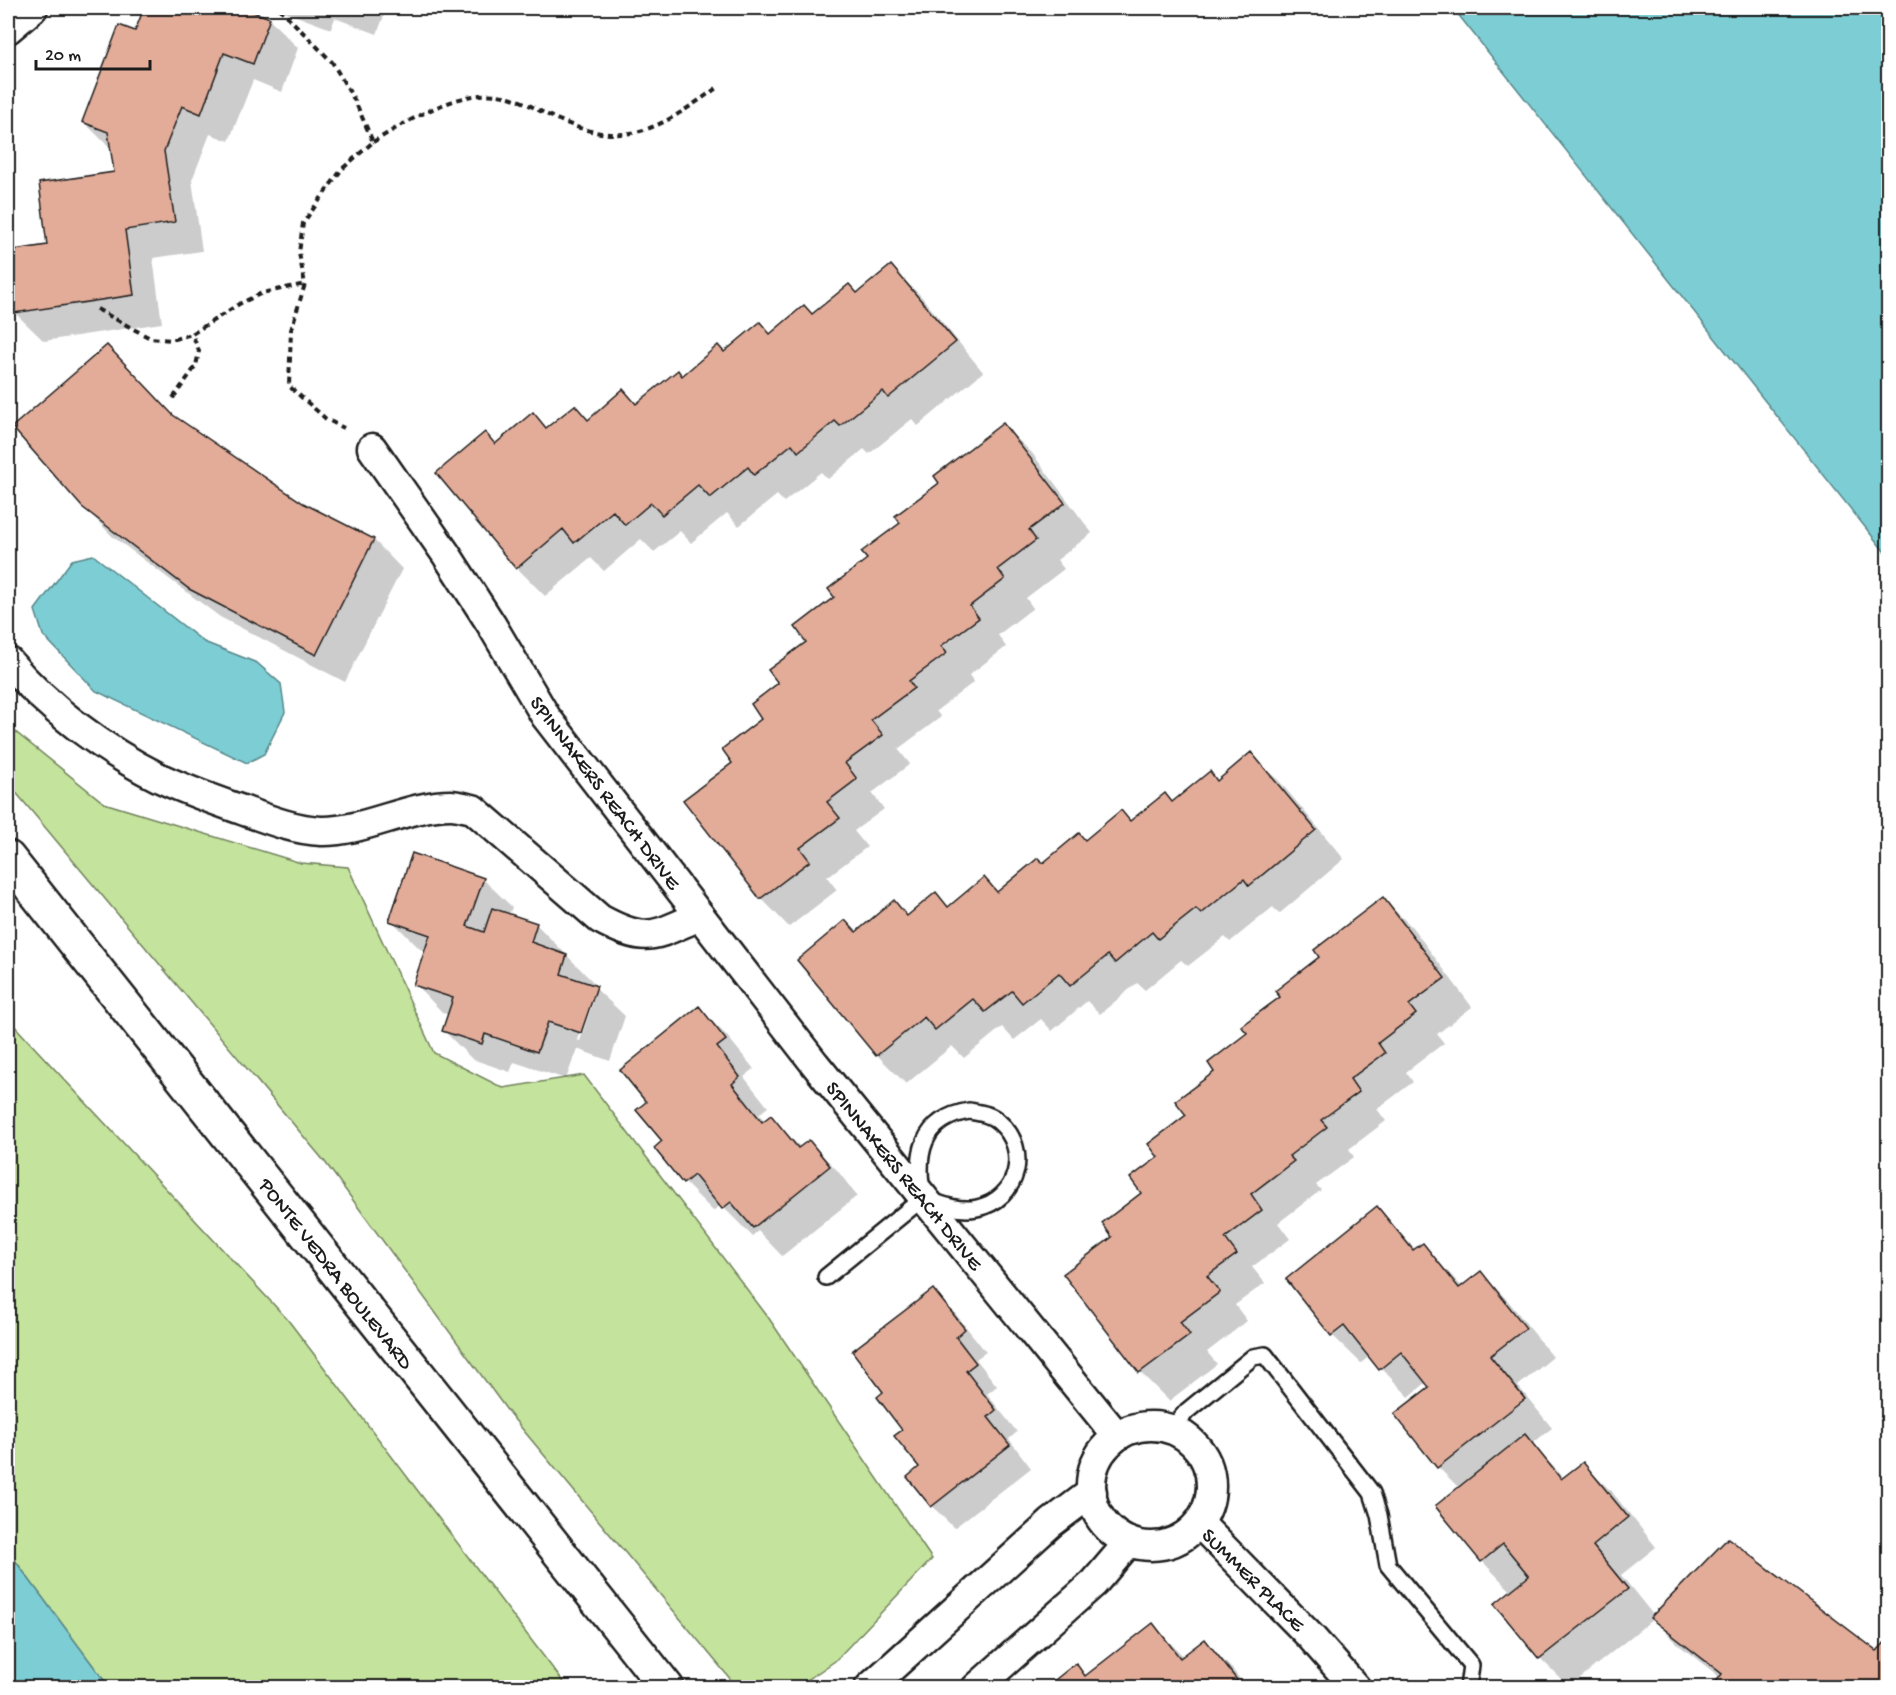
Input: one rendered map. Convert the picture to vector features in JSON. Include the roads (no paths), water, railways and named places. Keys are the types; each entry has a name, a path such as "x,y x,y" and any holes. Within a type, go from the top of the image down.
{"street":[{"path":"8,29 33,8"},
{"name":"SPINNAKERS REACH DRIVE","path":"372,448 459,574 546,717 814,1064 1117,1436"},
{"path":"8,660 54,707 109,749 157,777 216,801 274,822 321,831 350,827 450,805 473,809 600,919 624,932 639,936 657,934 700,916"},
{"name":"PONTE VEDRA BOULEVARD","path":"8,858 667,1688"},
{"path":"976,1688 1094,1583 1129,1542 1111,1532 1098,1514 1092,1492 1092,1474 1102,1450 1117,1436 1138,1428 1156,1426 1172,1428 1192,1441 1206,1461 1212,1484 1208,1506 1199,1523"},
{"path":"869,1688 1051,1522 1092,1492"},
{"name":"SUMMER PLACE","path":"1129,1542 1150,1547 1172,1543 1190,1533 1199,1523 1311,1637 1344,1684"}],"lane":[{"path":"961,1112 984,1113 998,1120 1010,1133 1016,1148 1018,1164 1014,1180 1005,1194 991,1204 975,1209 946,1207 923,1198 919,1178 922,1146 929,1132 940,1121 961,1112"},
{"path":"826,1277 923,1198"},
{"path":"1172,1428 1187,1411 1253,1357 1264,1355 1372,1493 1379,1515 1388,1565 1471,1665 1468,1688"}],"water":[{"path":"1453,8 1888,8 1888,556"},
{"path":"93,555 204,642 257,663 281,684 285,712 264,754 247,763 96,691 43,635 35,610 72,560"},
{"path":"8,1551 109,1687 8,1687"}]}
